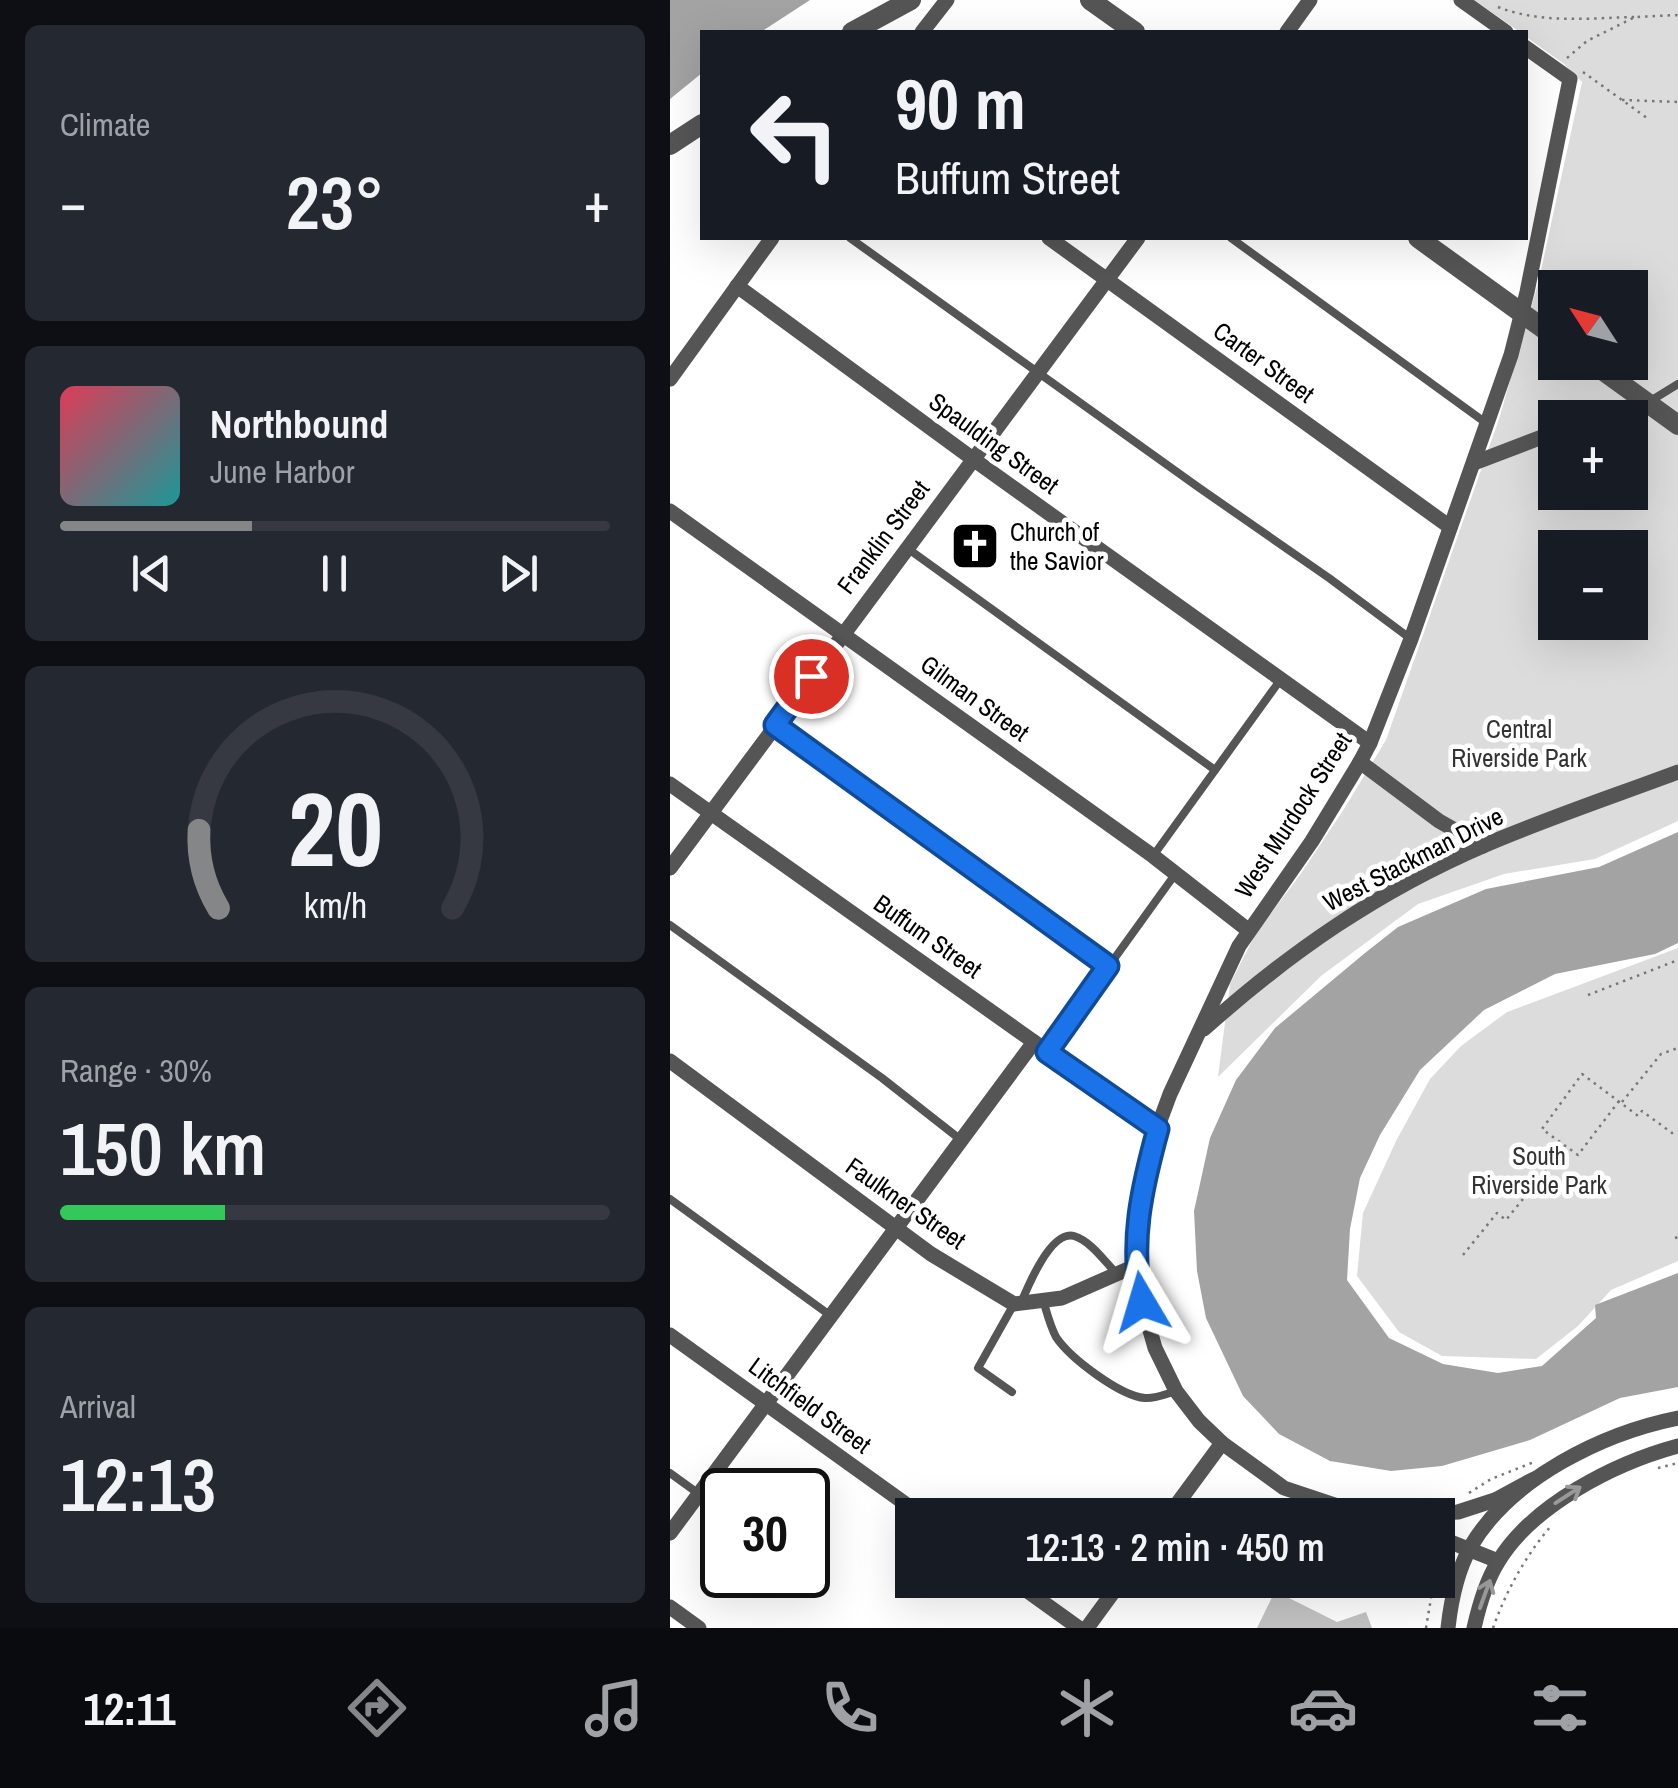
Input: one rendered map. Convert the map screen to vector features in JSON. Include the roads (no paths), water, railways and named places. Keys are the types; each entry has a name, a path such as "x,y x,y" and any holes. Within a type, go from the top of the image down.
{"street":[{"path":"856,30 911,0"},
{"path":"924,30 947,0"},
{"path":"1090,0 1132,30"},
{"path":"1288,30 1310,0"},
{"path":"1461,0 1503,30"},
{"name":"West Murdock Street","path":"1314,1498 1284,1488 1222,1442 1199,1421 1176,1391 1156,1348 1142,1302 1135,1266 1137,1218 1170,1094 1248,930 1312,841 1370,742 1488,424 1522,313 1570,79 1528,48"},
{"path":"670,144 700,125"},
{"path":"670,379 771,240"},
{"name":"Carter Street","path":"1052,240 1450,528"},
{"name":"Franklin Street","path":"670,868 1137,240"},
{"path":"1421,240 1538,325"},
{"name":"Spaulding Street","path":"737,286 1370,742"},
{"path":"1616,380 1644,400"},
{"path":"1648,403 1678,425"},
{"path":"1474,464 1538,439"},
{"name":"Gilman Street","path":"670,512 1154,856 1248,930"},
{"path":"1360,762 1439,821 1483,846"},
{"name":"West Stackman Drive","path":"1198,1035 1256,983 1368,905 1483,846 1678,772"},
{"name":"Buffum Street","path":"670,784 1158,1129"},
{"path":"670,1533 961,1140 1040,1047"},
{"name":"Faulkner Street","path":"670,1060 931,1254 1018,1304"},
{"path":"1018,1304 1062,1298 1135,1266"},
{"name":"Litchfield Street","path":"670,1335 898,1498"},
{"path":"1455,1512 1495,1500 1606,1440 1678,1418"},
{"path":"1181,1498 1222,1442"},
{"path":"1474,1628 1498,1561 1540,1514 1592,1480 1678,1446"},
{"path":"1448,1628 1454,1589 1470,1549 1492,1516 1534,1479"},
{"path":"1455,1543 1498,1561"},
{"path":"1037,1598 1079,1628"},
{"path":"1087,1628 1109,1598"},
{"path":"670,1607 699,1628"}],"lane":[{"path":"853,240 1411,639"},
{"path":"1234,240 1488,424"},
{"path":"1648,403 1678,384"},
{"path":"907,548 1215,770"},
{"path":"1154,856 1281,679"},
{"path":"775,725 1108,966"},
{"path":"1040,1047 1108,966 1176,873"},
{"path":"670,925 866,1066 961,1140"},
{"path":"670,1199 831,1316"},
{"path":"1012,1392 978,1368 1045,1256 1063,1236 1080,1238 1117,1274"},
{"path":"1043,1300 1058,1340 1112,1385 1132,1396 1148,1399 1176,1391"},
{"path":"670,1473 699,1494"}],"place":[{"name":"Church of the Savior","path":"975,546"}],"park label":[{"name":"Central Riverside Park","path":"1519,744"},
{"name":"South Riverside Park","path":"1539,1170"}]}
